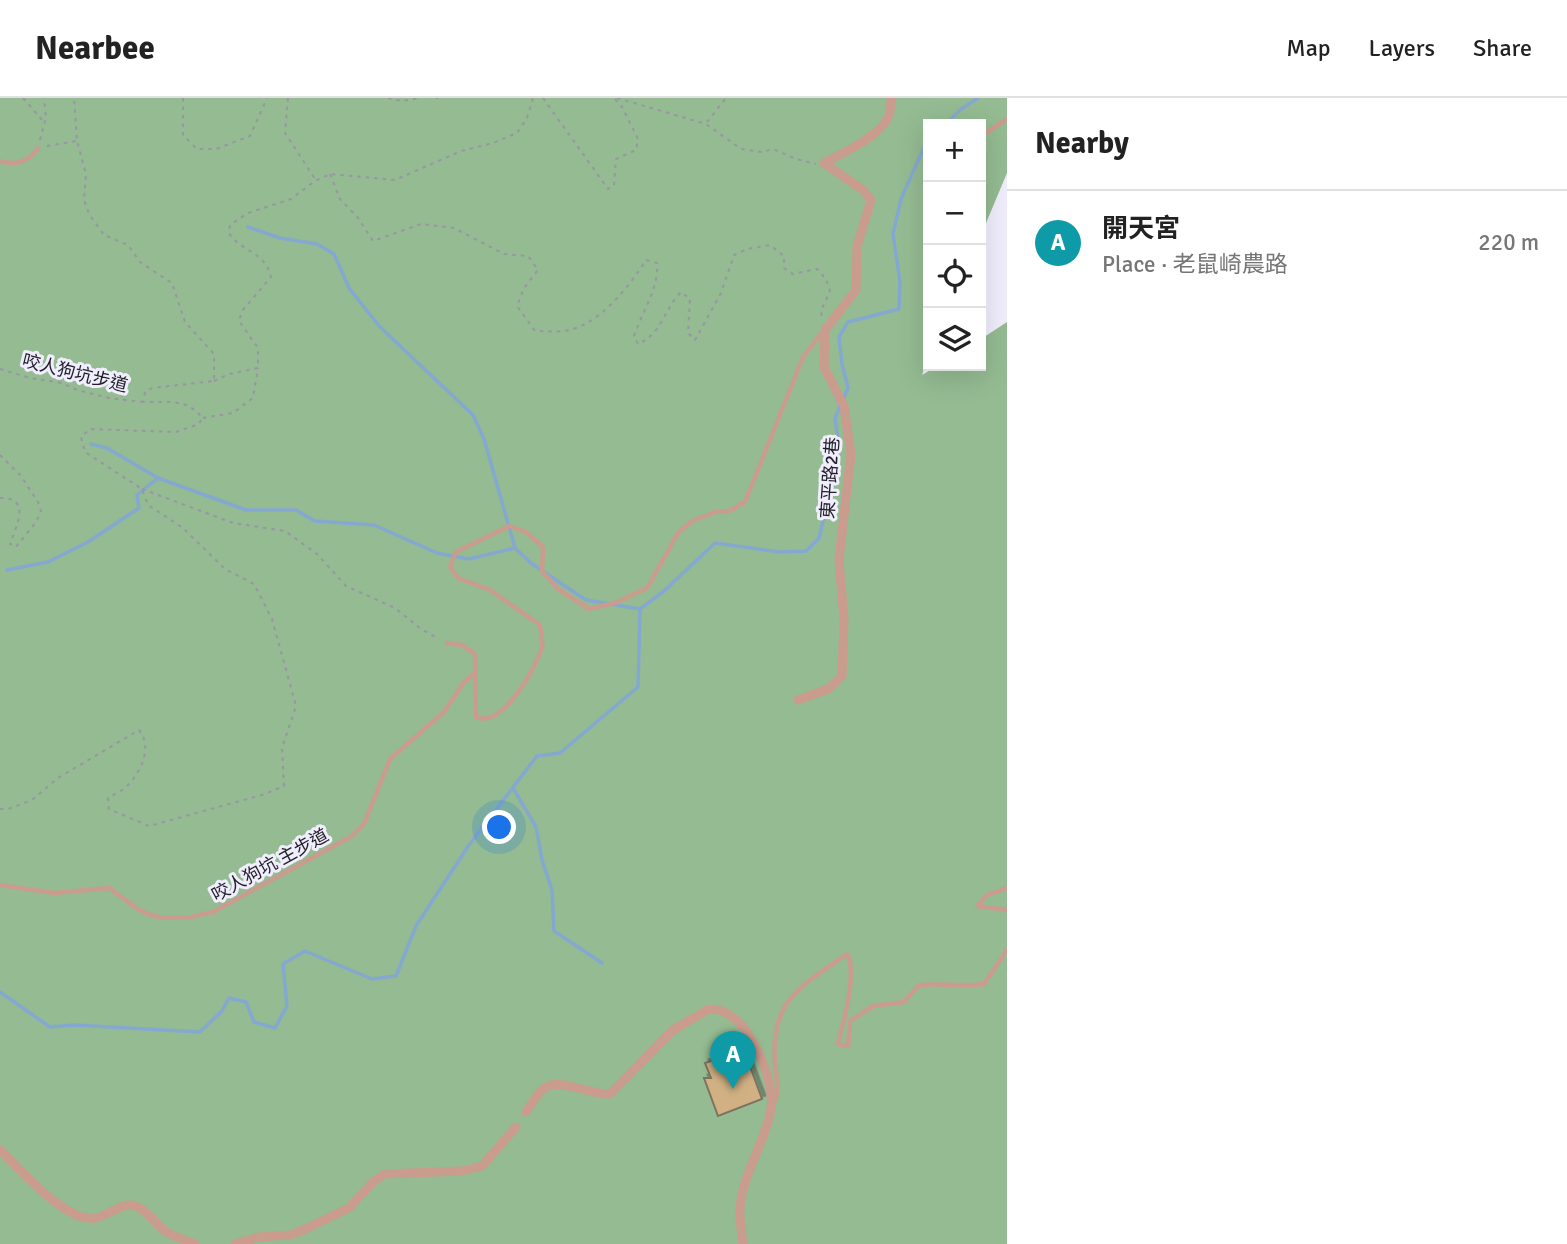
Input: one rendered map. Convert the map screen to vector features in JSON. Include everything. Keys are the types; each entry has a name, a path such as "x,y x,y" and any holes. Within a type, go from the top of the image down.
{"street":[{"path":"825,330 856,290 857,246 871,200 863,190 824,163 870,137 889,117 891,98"},
{"name":"東平路2巷","path":"798,700 828,689 842,676 844,651 839,559 851,454 844,406 824,367 825,330"},
{"path":"526,1112 545,1087 558,1083 596,1095 610,1094 673,1030 709,1009 716,1008 734,1018 756,1043 771,1108 740,1207 743,1244"},
{"path":"235,1244 259,1237 289,1235 349,1209 374,1181 384,1174 462,1171 482,1166 516,1127"},
{"path":"0,1150 34,1186 77,1216 94,1219 127,1205 134,1205 167,1232 195,1244"}],"lane":[{"path":"986,133 1007,119"},
{"path":"0,161 22,162 33,156 38,148"},
{"path":"447,643 462,645 475,654 475,717 485,719 497,715 519,691 531,671 543,645 540,625 489,590 458,578 450,567 456,552 509,526 526,532 543,547 542,571 558,589 589,609 615,603 647,587 678,533 692,521 715,512 729,511 745,502 803,357 825,330"},
{"name":"咬人狗坑 主步道","path":"0,884 54,893 109,888 138,909 162,918 176,919 213,912 352,836 364,824 390,759 444,712 464,682 476,673"},
{"path":"1007,888 987,895 977,906 1007,910"},
{"path":"771,1108 778,1093 774,1037 778,1018 789,1000 819,972 847,954 851,978 838,1044 848,1046 850,1021 873,1006 904,1002 919,985 984,985 1007,950"}],"path":[{"path":"23,98 43,121"},
{"path":"44,98 47,110 38,148 77,141"},
{"path":"74,98 77,141 86,174 84,200 89,214 104,235 128,245 140,262 172,282 185,322 214,354 214,381 229,374 258,368"},
{"path":"183,98 183,135 197,149 216,149 250,136 267,98"},
{"path":"288,98 285,133 315,181"},
{"path":"388,98 402,101 420,98"},
{"path":"447,643 421,629 396,608 346,586 317,554 285,531 233,523 142,489 85,452 80,437 90,429 176,432 199,424 202,418 233,413 253,398 258,348 239,321 242,311 271,277 268,264 246,247 234,242 229,233 230,225 248,213 291,199 315,181 330,174 395,180 461,151 493,143 517,133 527,118 533,98"},
{"path":"543,98 608,189 614,185 616,159 636,150 638,139 616,98"},
{"path":"616,98 706,124 741,149 762,152 773,149 796,159 815,164 824,163"},
{"path":"706,124 726,98"},
{"path":"330,174 340,199 358,218 373,241 421,225 454,228 504,254 528,256 538,270 524,288 517,306 536,331 565,331 584,325 622,293 646,260 657,263 657,271 647,309 634,336 638,344 651,338 681,292 690,299 688,333 695,340 721,293 734,255 747,249 770,245 784,256 784,268 793,274 817,269 826,279 830,291 821,311 825,330"},
{"name":"咬人狗坑步道","path":"0,369 30,378 62,383 77,390 109,398 143,402 171,401 197,410 202,418"},
{"name":"咬人狗坑步道","path":"143,402 145,392 152,388 214,381"},
{"path":"0,455 21,476 41,511 36,522 16,547 10,544 20,513 18,504 13,500 0,498"},
{"path":"0,809 8,809 32,800 58,778 139,730 145,736 146,749 140,770 127,786 108,798 109,808 149,826 262,795 284,786 282,748 296,706 272,620 254,584 225,569 183,528 148,505 142,489"}],"green space":[{"path":"0,98 1007,98 1007,173 986,223 986,119 923,119 922,375 929,371 986,371 986,336 1007,322 1007,1244 0,1244"}],"building":[{"path":"731,1054 736,1066 748,1061 762,1099 718,1116 704,1078 711,1078 705,1063"}],"waterway":[{"path":"951,119 978,98"},
{"path":"0,992 50,1027 75,1025 200,1032 222,1011 229,998 246,1002 254,1022 275,1028 287,1006 283,964 305,951 372,979 396,976 416,926 469,845 537,756 560,753 638,687 640,609 664,591 715,543 780,552 806,551 819,538 833,480 838,440 835,418 848,388 839,337 848,322 899,309 900,282 893,234 901,199 923,150"},
{"path":"248,227 280,238 317,244 334,254 349,288 379,326 473,415 484,439 515,548"},
{"path":"91,444 107,448 158,478"},
{"path":"7,570 48,562 88,542 139,508 137,495 158,478 246,510 296,510 315,521 374,525 437,553 469,559 515,548 532,564 586,600 640,609"},
{"path":"513,788 536,827 542,860 552,890 554,931 602,963"}],"place":[{"name":"開天宮","path":"733,1089"}]}
